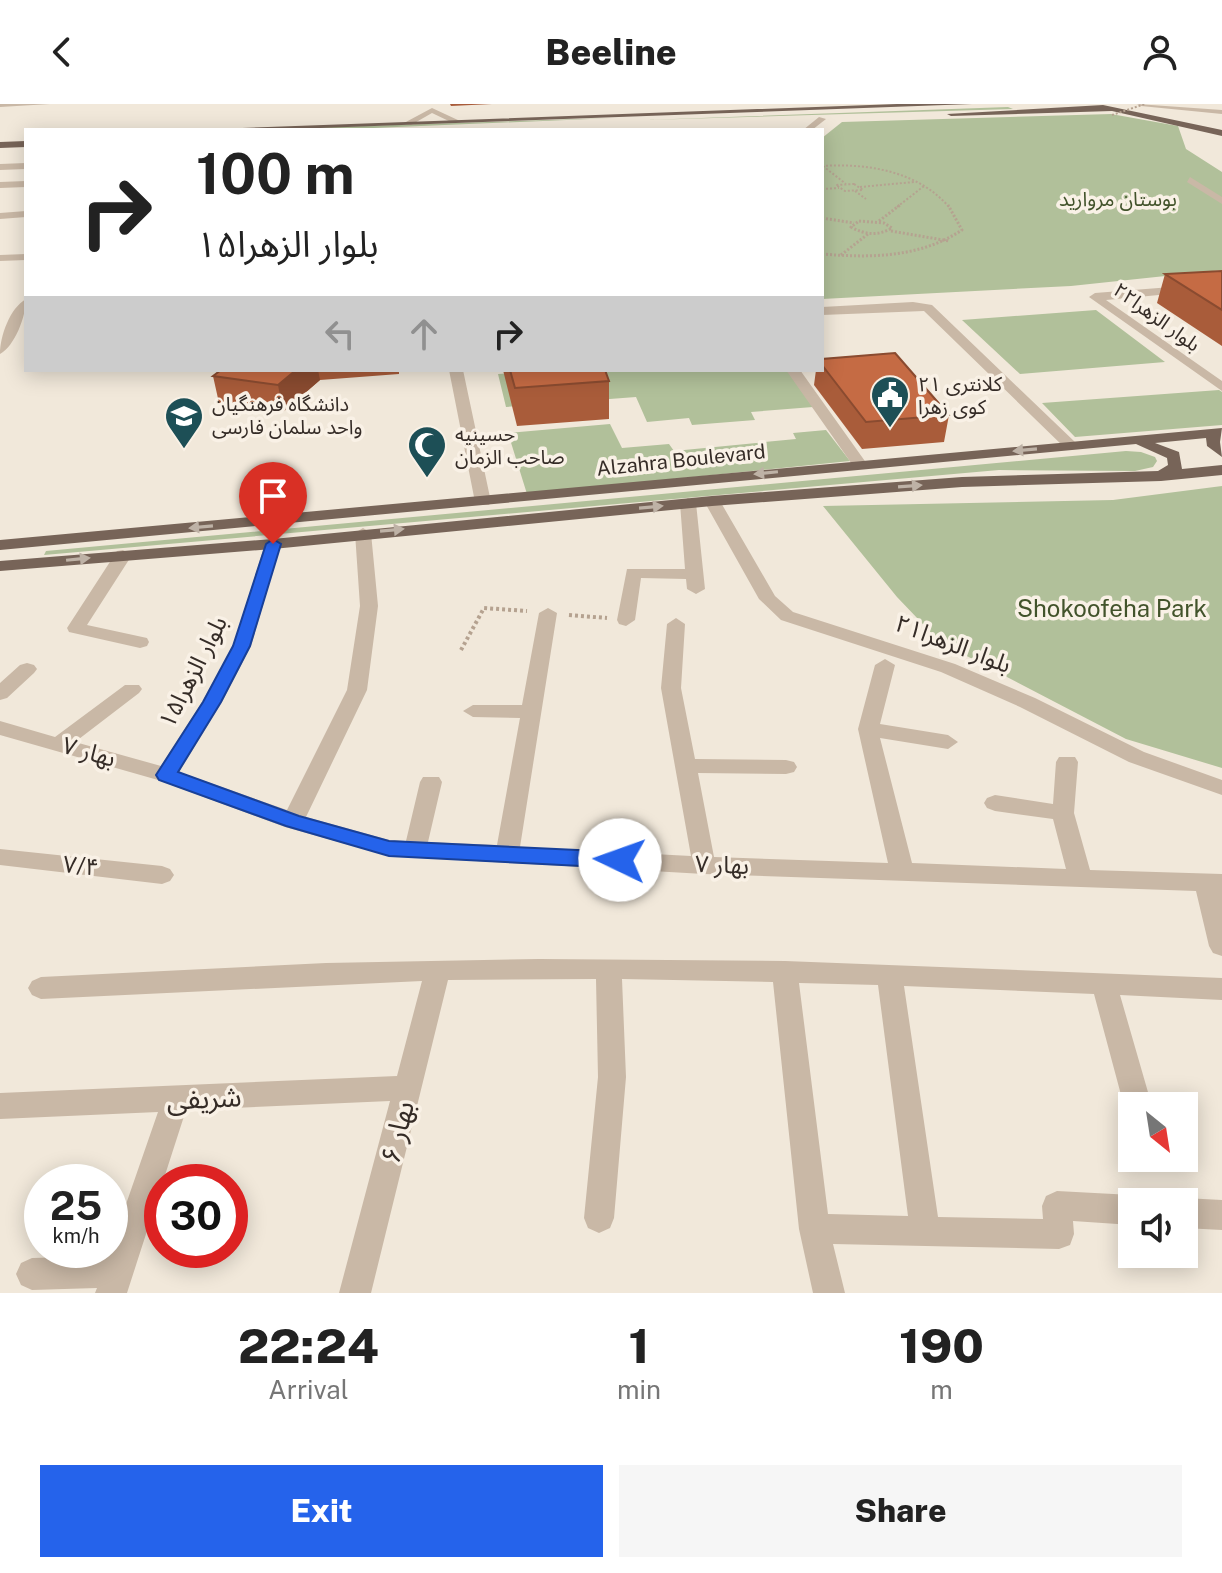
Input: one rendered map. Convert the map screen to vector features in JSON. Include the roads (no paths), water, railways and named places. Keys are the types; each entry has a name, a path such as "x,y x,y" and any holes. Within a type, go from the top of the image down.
{"main road":[{"path":"505,128 964,104"},
{"path":"1083,104 1222,133"},
{"path":"1126,104 1222,124"},
{"path":"253,128 456,121 822,119 1018,108 1113,112"},
{"path":"0,137 24,136"},
{"path":"0,145 24,144"},
{"path":"1218,432 1212,443 1222,453"},
{"name":"Alzahra Boulevard","path":"0,545 1218,432"},
{"path":"1124,440 1147,444 1174,455 1176,467 1161,476"},
{"name":"Alzahra Boulevard","path":"3,569 123,555 273,544 712,501 962,482 1161,476 1222,470"},
{"path":"30,564 44,541"}],"street":[{"path":"0,105 46,104"},
{"path":"1143,104 1222,112"},
{"path":"408,123 432,107 456,121"},
{"path":"810,128 822,119"},
{"path":"0,167 24,166"},
{"path":"1190,180 1222,201"},
{"path":"0,185 24,184"},
{"path":"0,216 24,214"},
{"path":"0,258 24,257"},
{"name":"بلوار الزهرا۲۲","path":"1222,286 1095,297 1222,387"},
{"path":"824,311 913,306 928,308 1071,446"},
{"path":"0,350 24,307"},
{"path":"456,372 483,502"},
{"path":"794,372 859,464"},
{"name":"بلوار الزهرا۲۱","path":"712,501 768,599 787,616 942,664 1075,725 1119,751 1182,778 1222,788"},
{"path":"626,620 633,573 695,582 688,503"},
{"path":"293,821 357,690 369,606 363,533"},
{"name":"بلوار الزهرا۱۵","path":"166,775 212,702 242,646 273,544"},
{"path":"123,555 76,628 140,642"},
{"path":"507,854 548,613"},
{"path":"676,624 671,688 704,865"},
{"path":"885,665 868,729 902,872"},
{"path":"0,694 27,669"},
{"path":"60,743 132,689"},
{"path":"473,711 530,712"},
{"name":"بهار ۷","path":"0,728 166,775 293,821 389,848 704,865 1214,883"},
{"path":"868,729 948,742"},
{"path":"1067,762 1063,813 1080,878"},
{"path":"686,766 786,767"},
{"path":"415,850 431,782"},
{"path":"995,803 1063,813"},
{"name":"۷/۴","path":"0,857 162,875"},
{"path":"1214,883 1222,946"},
{"path":"599,1218 612,1077 609,969"},
{"path":"41,988 243,976 609,969 785,971 1222,989"},
{"name":"بهار ۶","path":"355,1293 438,970"},
{"path":"785,971 814,1229 829,1293"},
{"path":"890,976 925,1232"},
{"path":"1104,984 1134,1092"},
{"name":"شریفی","path":"0,1106 408,1088"},
{"path":"32,1274 115,1282 176,1099"},
{"path":"814,1229 1059,1234 1057,1206 1118,1209"},
{"path":"1198,1214 1222,1215"}],"place":[{"name":"کلانتری ۲۱ کوی زهرا","path":"890,429"},
{"name":"دانشگاه فرهنگیان واحد سلمان فارسی","path":"184,450"},
{"name":"حسینیه صاحب الزمان","path":"427,479"}],"park label":[{"name":"بوستان مروارید","path":"1118,199"},
{"name":"Shokoofeha Park","path":"1112,609"}]}
